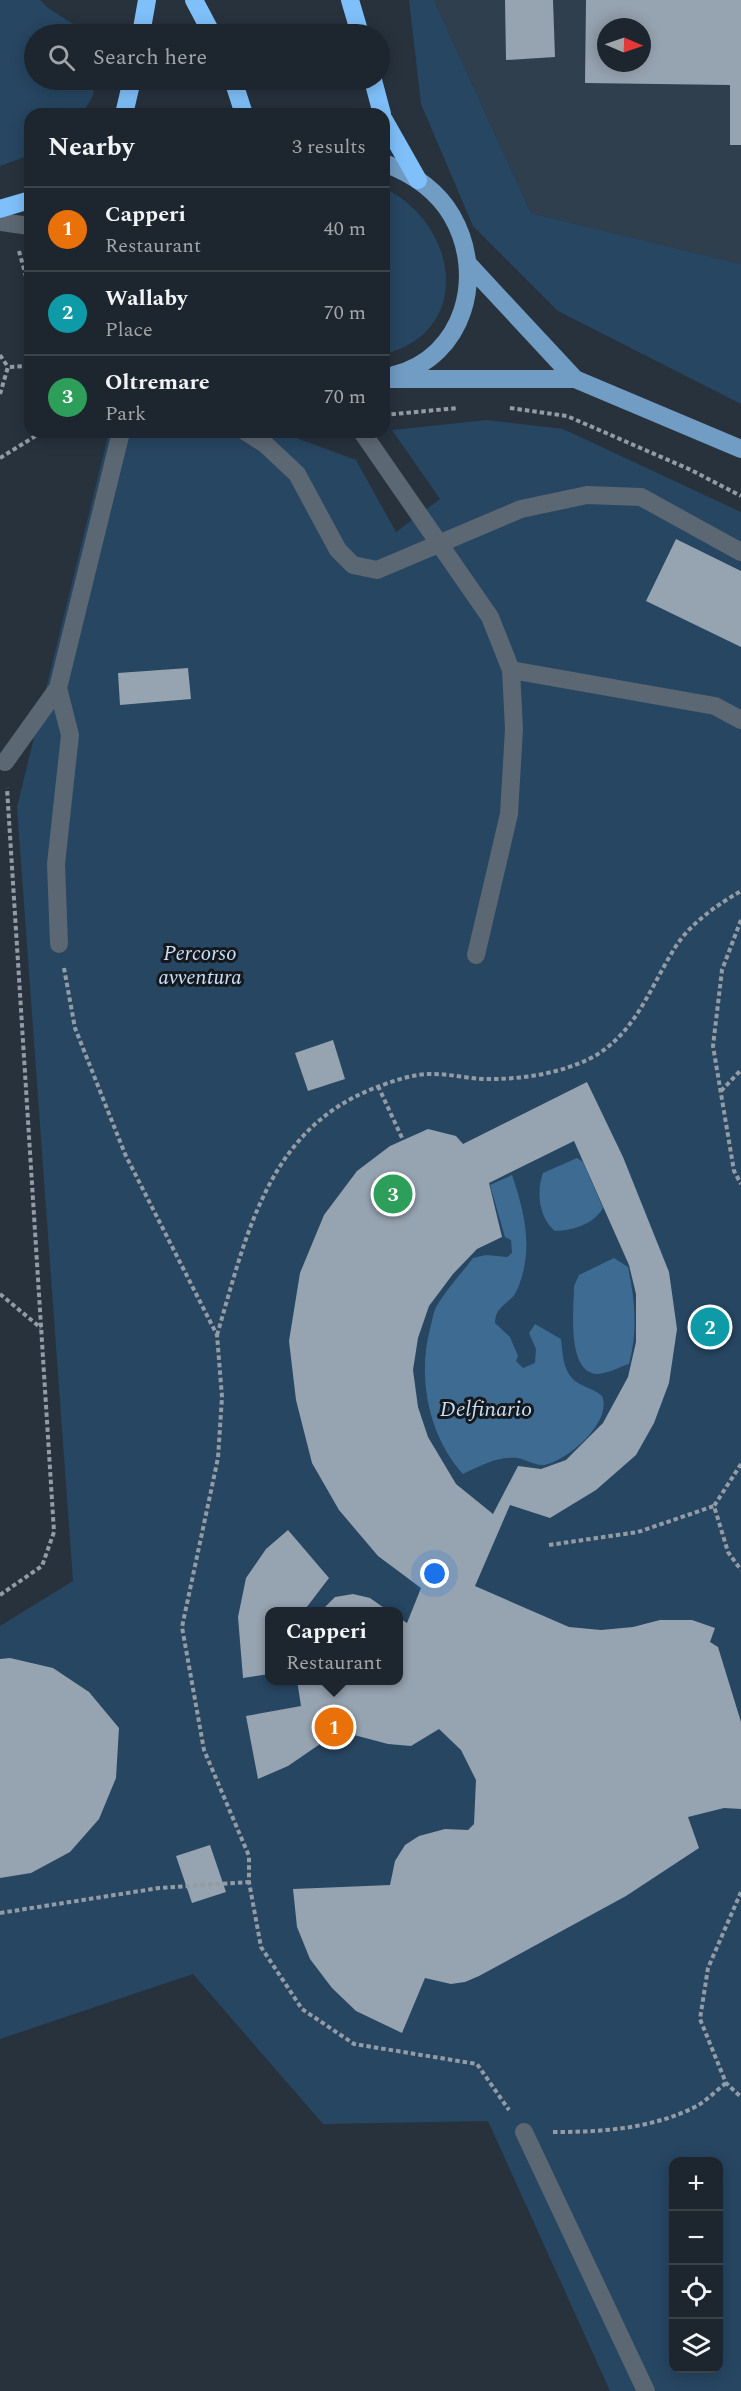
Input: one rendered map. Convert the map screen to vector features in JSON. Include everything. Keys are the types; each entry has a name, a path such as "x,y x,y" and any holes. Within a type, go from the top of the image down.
{"highway":[{"path":"143,24 147,0"},
{"path":"194,0 207,24"},
{"path":"350,0 357,24"},
{"path":"125,108 130,90"},
{"path":"236,90 242,108"},
{"path":"376,90 380,108"},
{"path":"390,131 418,180"},
{"path":"0,209 24,202"}],"main road":[{"path":"390,166 418,180 436,195 452,214 464,242 469,265 468,292 462,315 449,341 425,361 405,373 390,377"},
{"path":"469,265 575,379"},
{"path":"390,379 575,379 741,448"}],"street":[{"path":"6,223 24,225"},
{"path":"5,762 58,688 119,438"},
{"path":"256,438 266,444 297,474 338,550 353,565 377,570 521,508 587,495 641,497 741,552"},
{"path":"366,438 440,541 490,617 511,669 514,729 508,814 476,955"},
{"path":"511,669 715,706 741,720"},
{"path":"58,688 70,735 56,864 59,944"},
{"path":"524,2132 646,2391"}],"path":[{"path":"6,223 24,274"},
{"path":"0,355 8,367"},
{"path":"8,367 24,366"},
{"path":"0,394 8,367"},
{"path":"390,414 469,407"},
{"path":"503,407 567,417 691,470 741,496"},
{"path":"0,458 32,438"},
{"path":"0,1595 42,1566 54,1532 5,762"},
{"path":"726,2083 698,2105 649,2124 605,2132 524,2132 477,2064 354,2044 302,2009 261,1947 249,1882 249,1856 204,1750 182,1627 218,1458 222,1397 217,1335 249,1226 273,1175 306,1131 348,1098 378,1086 431,1073 491,1080 548,1073 589,1059 620,1039 650,993 677,944 715,906 741,891"},
{"path":"741,920 722,970 713,1046 734,1171 741,1184"},
{"path":"59,944 75,1028 125,1154 217,1335"},
{"path":"720,1091 741,1070"},
{"path":"378,1086 403,1140"},
{"path":"0,1294 41,1328"},
{"path":"549,1545 638,1532 714,1506 741,1464"},
{"path":"714,1506 728,1552 741,1570"},
{"path":"0,1913 159,1888 249,1882"},
{"path":"741,1892 708,1968 700,2019 726,2083 741,2097"}],"shaded area":[{"path":"434,0 741,0 741,264 531,213"}],"green space":[{"path":"0,0 40,0 73,24 24,24 24,90 94,90 93,96 86,108 24,108 24,157 0,166"},
{"path":"409,0 434,0 531,213 741,264 741,404 558,311 473,226 421,104"},
{"path":"390,192 409,205 428,226 441,251 446,276 443,301 433,324 413,342 390,352"},
{"name":"Percorso avventura","path":"487,420 563,429 741,512 741,2391 610,2391 488,2121 323,2124 193,1974 0,2039 0,1626 73,1581 17,807 108,438 296,438 356,460 396,532 440,499 392,430"}],"water":[{"path":"577,1158 583,1162 603,1208 594,1219 582,1226 555,1231 545,1219 540,1204 543,1173"},
{"name":"Delfinario","path":"512,1175 524,1218 525,1261 517,1290 511,1299 500,1308 495,1323 510,1337 518,1356 516,1361 523,1368 535,1363 536,1349 529,1333 535,1324 561,1339 564,1359 571,1377 602,1396 604,1406 595,1428 586,1439 554,1462 541,1465 510,1458 489,1462 463,1474 451,1459 434,1425 426,1387 426,1348 436,1307 473,1258 486,1255 507,1257 512,1253 511,1240 505,1237 490,1185"},
{"path":"614,1258 628,1267 634,1303 634,1340 629,1364 597,1374 587,1371 576,1351 573,1323 574,1286 579,1275"}],"building":[{"path":"505,0 553,0 555,57 506,60"},
{"path":"586,0 741,0 741,145 730,145 730,85 585,83"},
{"path":"676,539 741,571 741,647 646,601"},
{"path":"188,668 191,699 120,705 118,673"},
{"path":"333,1040 345,1079 308,1091 295,1053"},
{"path":"587,1082 623,1157 669,1272 677,1329 669,1383 654,1423 636,1455 596,1490 550,1518 510,1505 475,1586 569,1627 601,1630 633,1627 660,1620 692,1620 715,1628 710,1642 718,1647 741,1722 741,1809 724,1808 688,1817 699,1848 626,1896 479,1976 465,1982 451,1984 425,1978 402,2033 356,2011 332,1988 310,1959 297,1927 293,1889 390,1885 395,1861 405,1845 419,1836 445,1829 468,1830 474,1824 476,1780 461,1750 439,1729 411,1746 388,1744 339,1731 288,1766 258,1779 246,1716 301,1706 298,1685 403,1685 403,1620 407,1623 421,1588 378,1556 339,1510 312,1463 296,1400 289,1341 300,1273 324,1215 357,1171 390,1146 428,1129 456,1136 463,1144","holes":["574,1141 629,1265 636,1294 636,1342 628,1377 603,1423 566,1460 541,1469 518,1466 493,1514 456,1484 428,1437 418,1407 413,1370 418,1338 429,1306 453,1274 477,1249 502,1237 489,1183"]},
{"path":"288,1530 329,1578 307,1607 265,1607 265,1675 243,1678 238,1617 246,1578 266,1549"},
{"path":"353,1594 370,1598 383,1607 325,1607 335,1597"},
{"path":"10,1658 53,1668 89,1692 119,1728 116,1778 99,1819 70,1852 31,1873 0,1878 0,1659"},
{"path":"210,1845 226,1892 192,1903 176,1856"}],"place":[{"name":"Oltremare","path":"393,1194"},
{"name":"Wallaby","path":"710,1327"},
{"name":"Capperi","path":"334,1727"}]}
